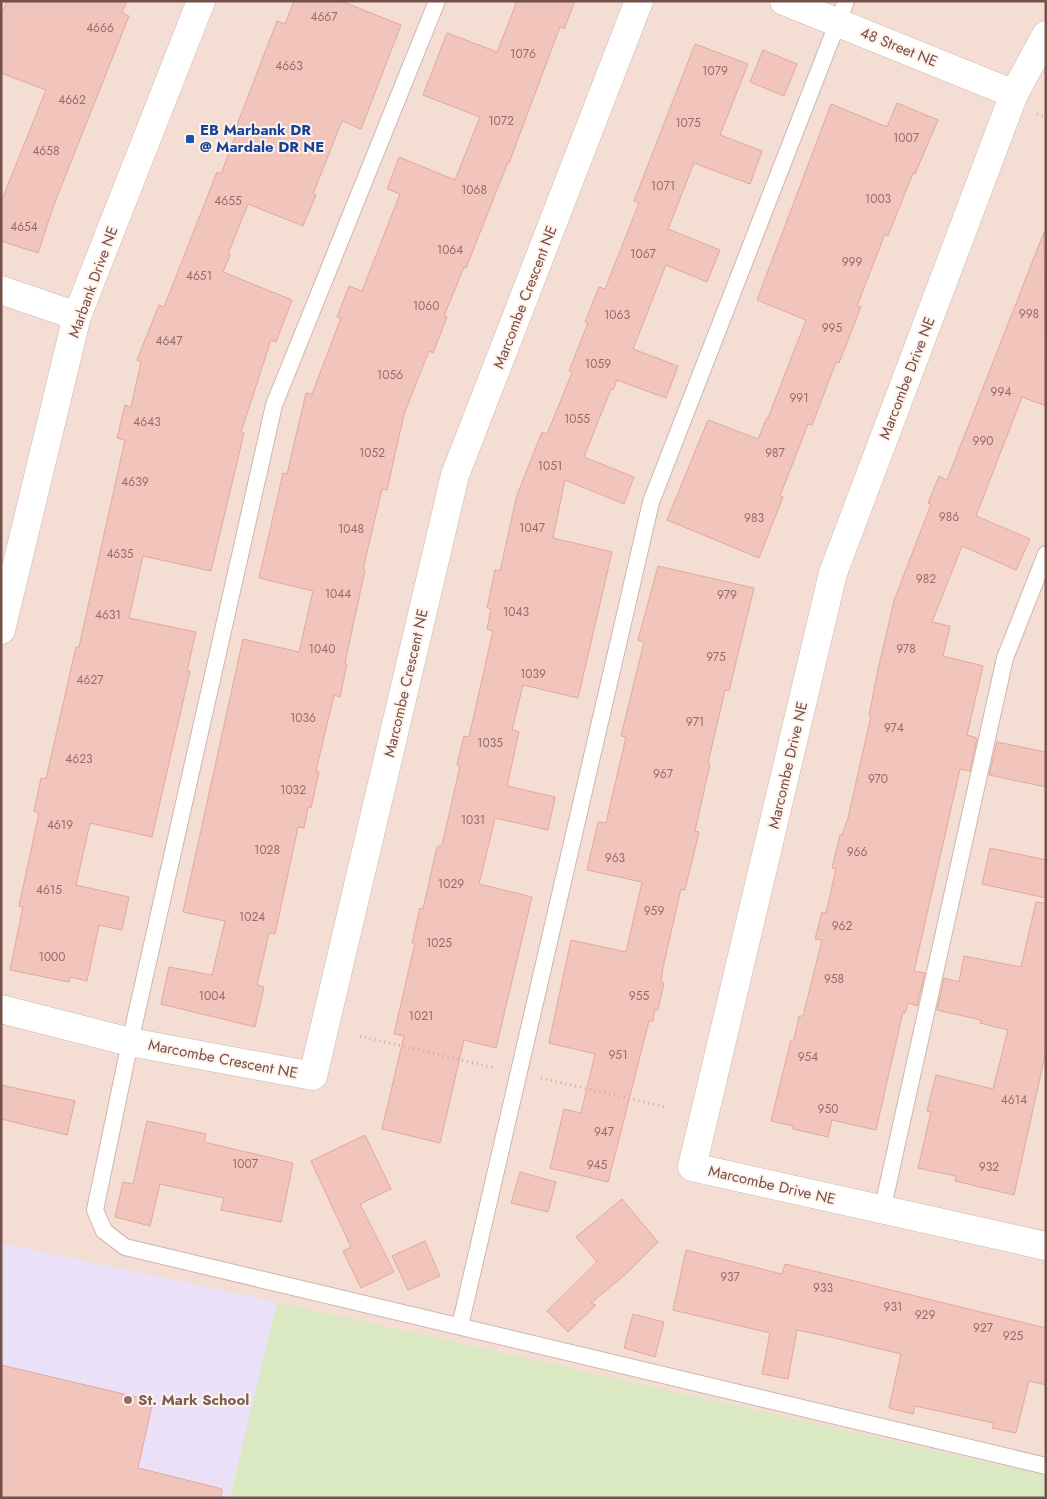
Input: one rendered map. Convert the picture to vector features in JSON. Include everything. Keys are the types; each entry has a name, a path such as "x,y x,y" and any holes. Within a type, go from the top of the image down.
{"street":[{"name":"Marbank Drive NE","path":"1,630 77,316 201,1"},
{"name":"Marcombe Crescent NE","path":"1,1009 130,1042 313,1076 455,476 639,1"},
{"name":"48 Street NE","path":"784,1 841,12 1014,94"},
{"name":"Marcombe Drive NE","path":"1046,35 1014,94 833,573 692,1167 882,1211 1046,1246"},
{"path":"1,290 77,316"}],"lane":[{"path":"437,1 274,405 130,1042 95,1210 104,1231 125,1247 1046,1466"},
{"path":"460,1326 651,502 841,12"},
{"path":"882,1211 1005,658 1046,554"}],"path":[{"path":"360,1036 495,1068"},
{"path":"532,1076 665,1107"}],"shaded area":[{"path":"1,1 1046,1 1046,1498 1,1498"},
{"name":"St. Mark School","path":"1,1243 277,1302 230,1498 1,1498"}],"green space":[{"path":"277,1302 1046,1476 1046,1498 230,1498"}],"building":[{"path":"7,1 127,1 122,13 129,16 53,207 38,253 1,241 1,202 46,90 1,73 1,15"},
{"path":"294,1 341,1 401,25 361,129 342,121 313,194 316,195 303,226 248,204 228,254 230,255 223,272 292,300 276,342 271,340 241,432 244,433 211,571 143,556 129,618 196,632 187,671 190,671 152,837 90,823 76,885 129,897 122,930 99,925 87,981 70,977 69,982 10,970 23,907 19,906 39,813 34,811 41,778 46,779 76,647 79,647 125,440 117,438 125,405 131,407 141,362 137,360 159,305 164,307 217,172 221,174 239,126 237,125 277,21 285,24"},
{"path":"517,1 575,1 564,29 560,27 509,163 444,316 447,317 433,353 429,351 404,414 387,490 382,489 363,569 365,570 345,663 347,664 340,697 334,695 316,771 319,772 311,808 308,807 304,828 298,827 275,934 269,933 257,985 264,987 255,1027 161,1004 169,967 212,975 225,921 183,912 243,639 299,652 313,591 259,578 283,473 287,474 306,393 312,394 341,318 337,317 349,286 362,291 400,194 387,189 399,157 455,180 480,117 423,95 447,33 497,52"},
{"path":"695,44 748,64 720,135 762,151 750,184 694,163 668,229 720,250 707,282 666,265 633,349 678,366 666,398 617,380 613,390 611,389 584,457 634,477 624,504 565,480 553,538 612,552 578,698 523,685 512,730 519,732 507,786 555,797 548,830 495,818 479,884 532,897 496,1048 464,1040 440,1143 382,1129 404,1036 394,1034 415,943 412,943 420,908 423,909 437,847 442,845 460,766 457,765 464,736 469,737 493,631 487,629 491,609 487,608 495,570 500,571 517,495 542,432 547,434 572,373 569,371 588,323 585,322 599,287 605,289 639,203 634,201"},
{"path":"763,50 797,64 784,96 750,82"},
{"path":"897,103 938,120 915,174 913,173 888,236 885,234 857,306 861,307 839,363 836,362 812,425 808,424 780,496 783,497 759,558 667,520 708,420 758,439 768,418 806,320 757,300 831,104 887,127"},
{"path":"1044,232 1046,406 1022,397 976,516 1030,539 1016,570 962,546 932,622 950,626 943,656 983,666 967,735 977,738 970,771 960,769 914,971 925,973 917,1006 908,1003 905,1013 903,1012 876,1130 832,1120 828,1137 793,1129 793,1126 771,1121 791,1040 794,1040 799,1016 803,1016 822,940 815,939 822,912 826,913 836,869 832,868 840,835 842,835 848,818 894,601 931,504 928,503 939,476 947,480"},
{"path":"658,566 754,588 729,691 725,690 708,763 710,764 695,831 699,832 685,890 681,889 663,967 661,982 664,983 658,1010 655,1009 653,1021 649,1021 608,1182 550,1168 564,1109 581,1113 595,1054 549,1043 571,940 626,952 642,882 587,870 598,822 606,823 626,737 621,736 644,642 638,640"},
{"path":"997,742 1046,752 1046,787 989,775"},
{"path":"990,848 1046,860 1046,898 982,884"},
{"path":"1036,902 1046,903 1046,1051 1014,1195 955,1181 956,1176 918,1168 931,1112 927,1111 936,1075 993,1089 1008,1030 980,1023 981,1020 937,1010 944,978 959,982 964,956 1021,967"},
{"path":"1,1085 75,1101 67,1135 1,1119"},
{"path":"147,1121 206,1134 204,1142 293,1163 281,1222 221,1210 224,1198 160,1184 150,1226 115,1217 123,1182 133,1184"},
{"path":"365,1135 391,1189 360,1204 394,1272 361,1288 343,1251 351,1247 311,1161"},
{"path":"520,1172 556,1182 548,1212 511,1203"},
{"path":"622,1199 658,1242 627,1273 591,1303 596,1305 568,1332 547,1311 597,1262 576,1237"},
{"path":"425,1241 440,1276 408,1290 392,1256"},
{"path":"686,1250 782,1274 785,1264 1046,1328 1046,1385 1029,1381 1016,1433 992,1428 994,1423 915,1406 913,1414 889,1408 901,1354 830,1337 797,1330 788,1379 762,1374 770,1333 673,1310"},
{"path":"633,1314 664,1322 655,1357 624,1348"},
{"path":"1,1365 153,1401 138,1468 222,1489 221,1498 1,1498"}],"place":[{"name":"EB Marbank DR @ Mardale DR NE","path":"190,139"},
{"name":"St. Mark School","path":"128,1400"}]}
